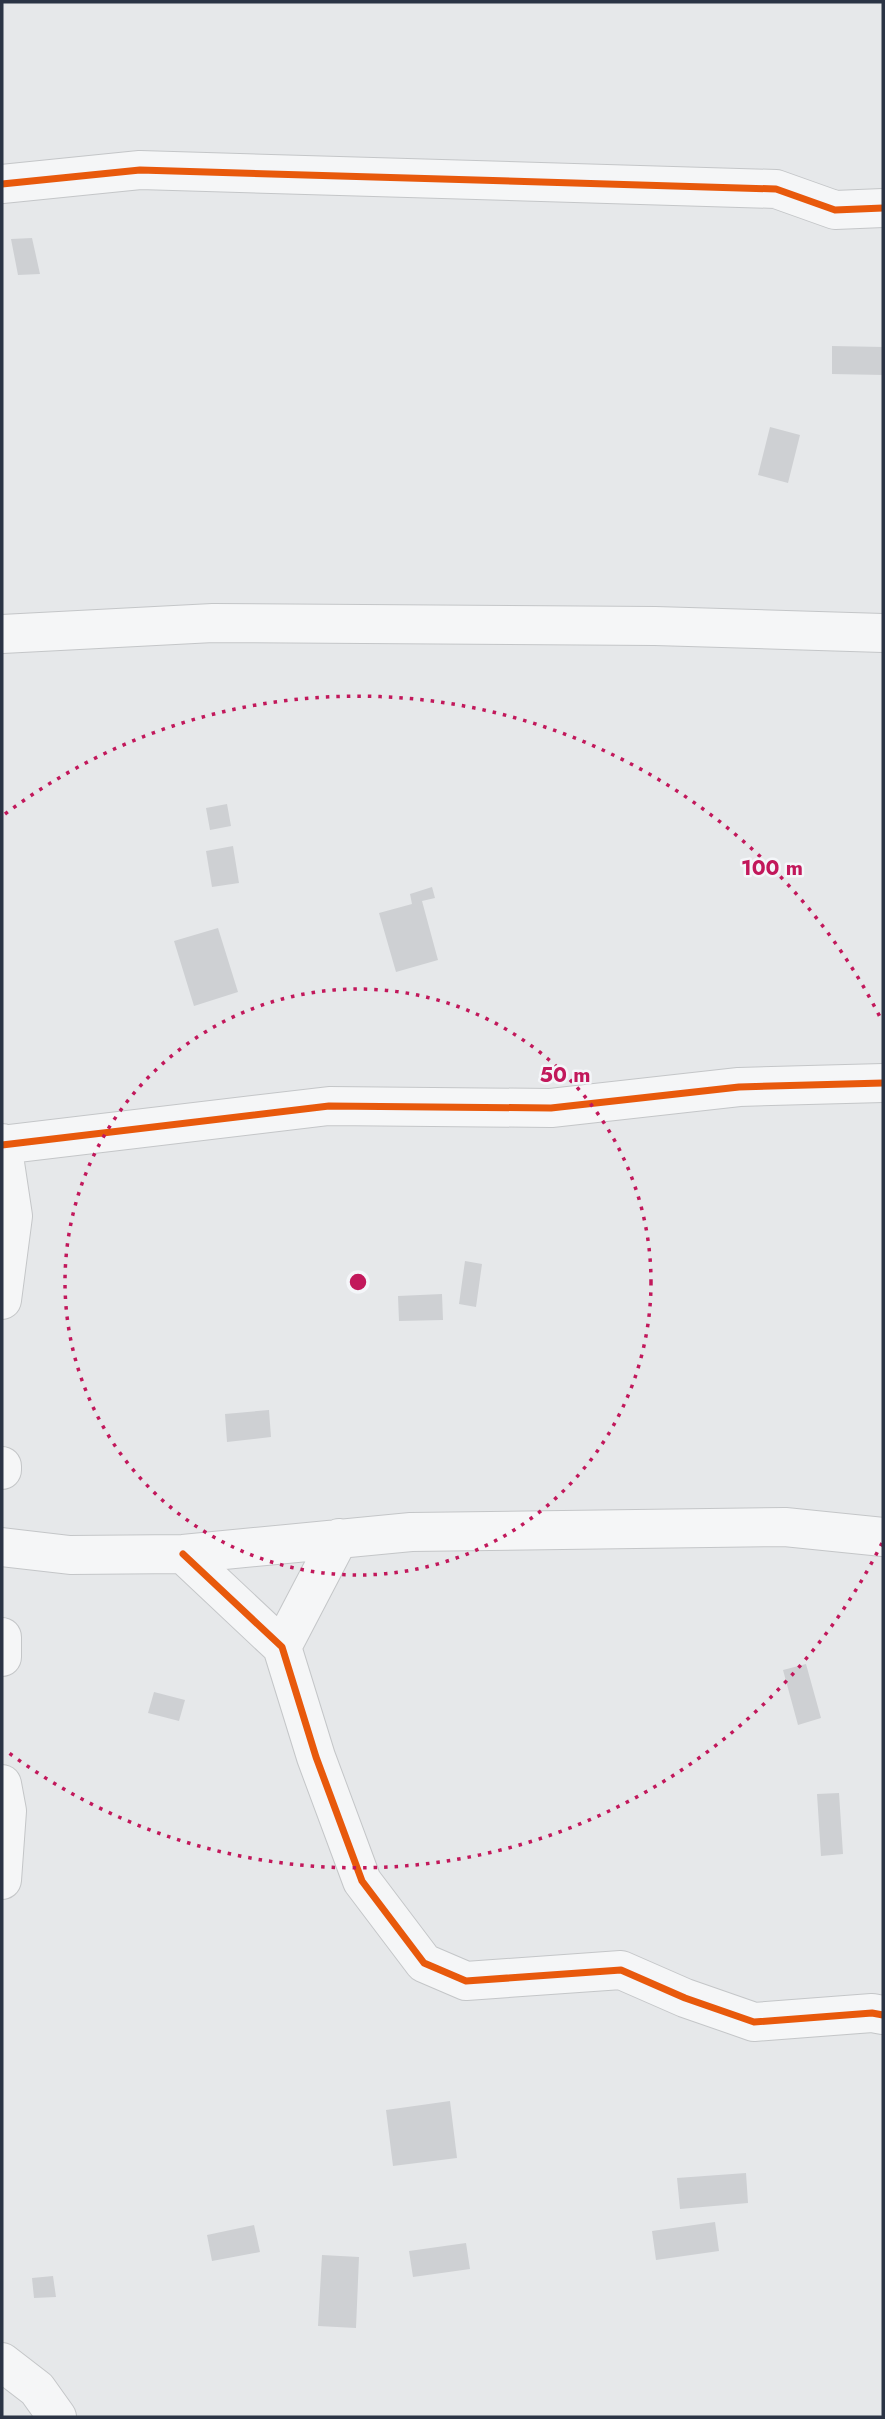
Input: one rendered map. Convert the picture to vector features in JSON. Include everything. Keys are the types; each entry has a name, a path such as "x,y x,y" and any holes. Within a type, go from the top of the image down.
{"street":[{"path":"2,184 140,170 776,189 835,211 883,208"},
{"path":"2,635 213,623 655,626 883,633"},
{"path":"2,1300 13,1216 2,1144 329,1106 551,1108 739,1087 883,1083"},
{"path":"2,1547 69,1555 183,1554 411,1532 785,1527 883,1537"},
{"path":"282,1647 339,1538"},
{"path":"183,1554 282,1647 316,1757 362,1881 424,1963 466,1981 621,1970 685,1998 754,2022 879,2011"},
{"path":"2,1637 2,1657"},
{"path":"2,1784 7,1811 2,1880"},
{"path":"2,2362 37,2389 57,2417"}],"building":[{"path":"32,238 40,274 18,275 11,239"},
{"path":"832,346 883,347 883,375 832,374"},
{"path":"770,427 800,435 788,483 758,475"},
{"path":"227,804 231,826 210,830 206,808"},
{"path":"233,846 239,883 212,887 206,851"},
{"path":"432,887 435,898 422,901 438,960 396,972 379,913 412,904 410,894"},
{"path":"218,928 238,992 194,1006 174,941"},
{"path":"465,1261 482,1264 476,1307 459,1304"},
{"path":"442,1294 443,1320 399,1321 398,1296"},
{"path":"269,1410 271,1437 227,1442 225,1414"},
{"path":"806,1664 821,1718 798,1725 783,1670"},
{"path":"154,1692 185,1700 179,1721 148,1713"},
{"path":"839,1793 843,1854 821,1856 817,1794"},
{"path":"450,2101 457,2158 393,2166 386,2110"},
{"path":"746,2173 748,2203 680,2209 677,2178"},
{"path":"715,2222 719,2251 656,2260 652,2231"},
{"path":"254,2225 260,2252 212,2261 207,2235"},
{"path":"466,2243 470,2269 413,2277 409,2251"},
{"path":"322,2255 359,2257 356,2328 318,2326"},
{"path":"53,2276 56,2297 34,2298 32,2278"}],"cycle path":[{"path":"2,184 140,170 776,189 835,210 883,208"},
{"path":"2,1145 329,1106 551,1108 739,1087 883,1083"},
{"path":"183,1554 282,1647 316,1757 362,1881 424,1963 466,1981 621,1970 685,1998 754,2022 872,2013 883,2015"}]}
